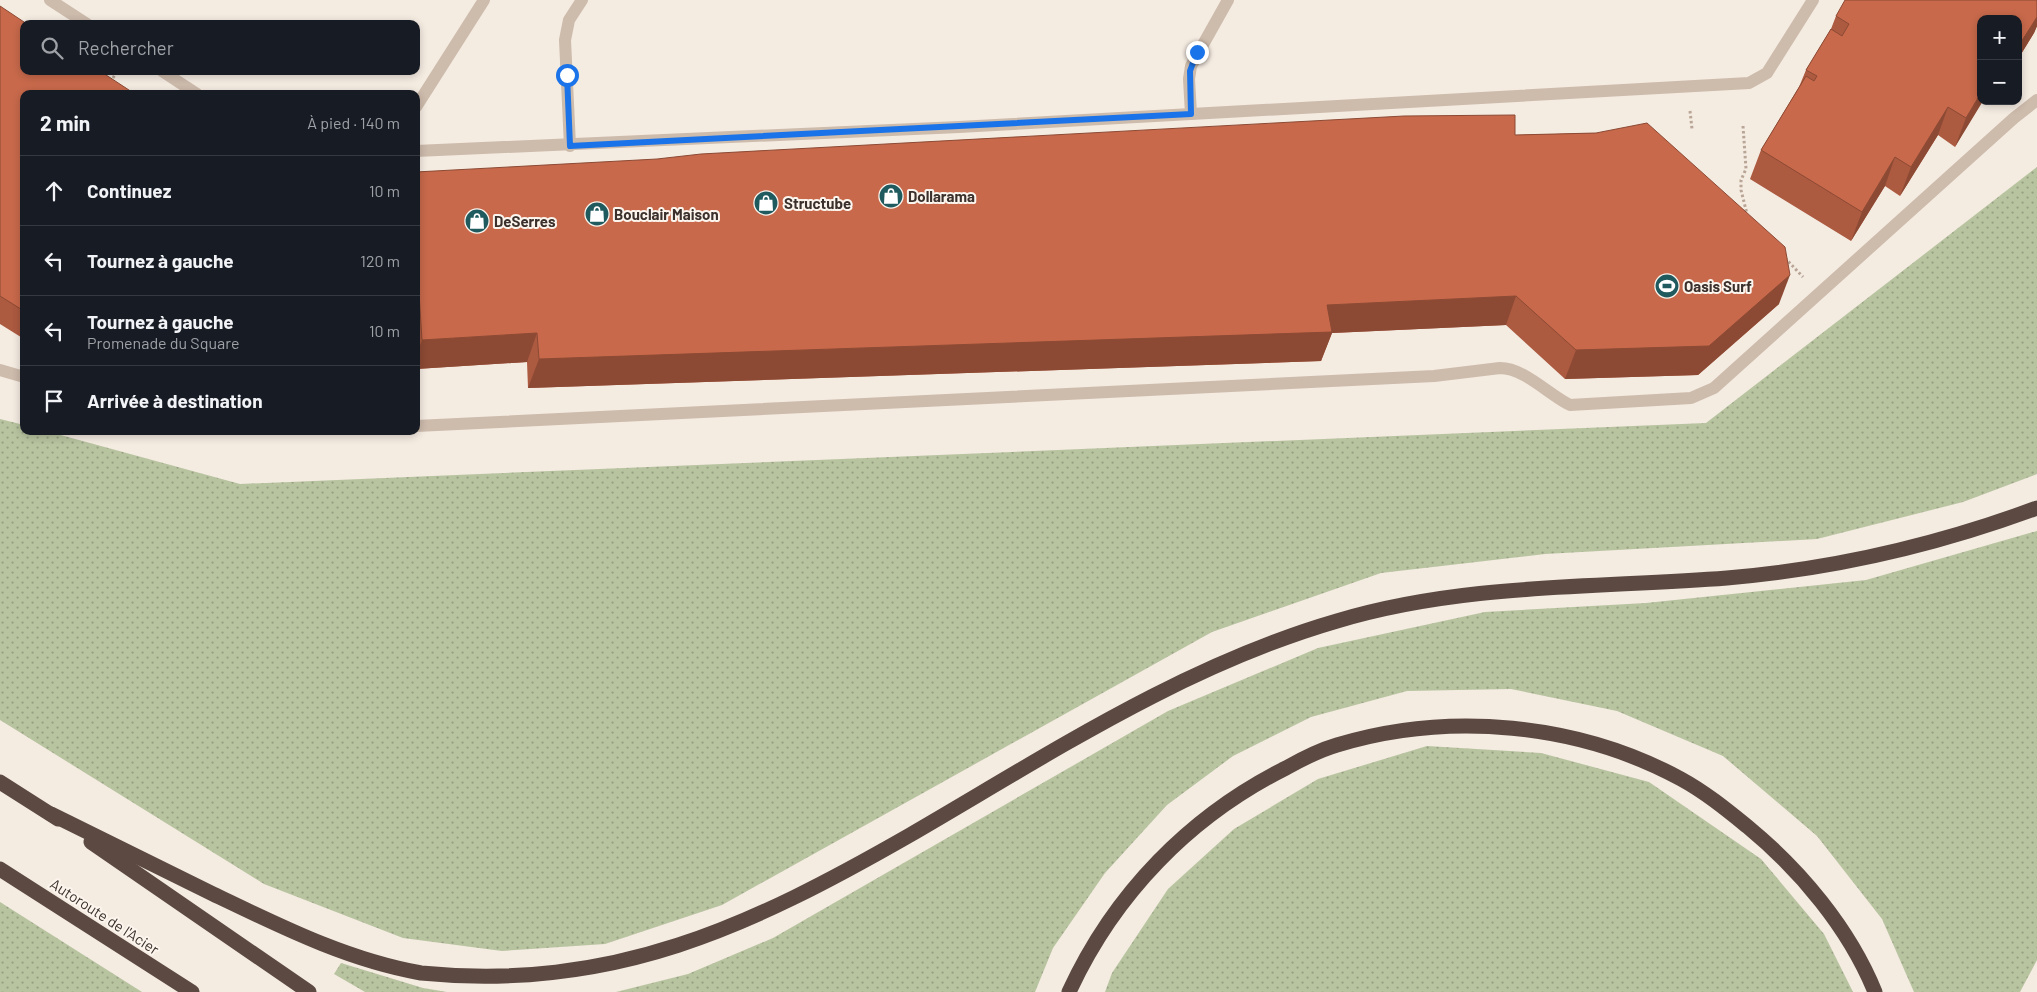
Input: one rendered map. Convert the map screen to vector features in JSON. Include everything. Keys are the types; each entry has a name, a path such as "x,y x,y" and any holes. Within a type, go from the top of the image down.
{"highway":[{"path":"51,814 283,928 346,953 381,964 418,973 483,980 553,979 598,974 671,956 781,907 1153,695 1234,656 1305,631 1373,611 1486,592 1729,578 1822,566 1942,540 2037,508"},
{"path":"1070,992 1092,947 1119,906 1179,839 1221,806 1260,781 1335,745 1410,729 1455,725 1503,727 1553,734 1593,744 1634,758 1682,779 1724,807 1759,836 1802,879 1844,935 1875,992"},
{"path":"0,782 51,814 309,992"},
{"name":"Autoroute de l'Acier","path":"0,869 192,992"}],"street":[{"path":"50,0 81,20"},
{"path":"420,101 484,0"},
{"path":"570,146 565,40 569,20 582,0"},
{"path":"1191,114 1189,79 1193,60 1228,0"},
{"path":"420,151 570,146 1748,83 1767,73 1813,0"},
{"path":"168,75 191,90"},
{"path":"420,426 1434,376 1500,368 1509,368 1522,373 1555,397 1570,404 1691,398 1714,388 2014,118 2037,100"},
{"path":"0,370 20,376"}],"path":[{"path":"1743,126 1746,169 1741,180 1741,190 1748,218"},
{"path":"1782,255 1809,283"}],"green space":[{"path":"2037,167 2037,474 1963,502 1817,539 1545,554 1381,573 1212,632 722,905 605,944 502,951 403,938 264,884 0,720 0,419 20,424 20,435 61,435 240,484 1706,423"},
{"path":"2037,531 2037,960 2020,992 1914,992 1882,919 1817,836 1723,756 1617,711 1511,689 1407,691 1311,717 1233,756 1167,805 1105,873 1053,948 1035,992 616,992 688,974 773,938 1168,711 1318,648 1485,612 1646,603 1866,580"},
{"path":"1427,746 1541,753 1649,782 1761,859 1824,934 1853,992 1105,992 1112,973 1168,889 1234,829 1318,779"},
{"path":"0,902 142,992 0,992"},
{"path":"341,963 423,988 447,992 365,992 334,974"}],"building":[{"path":"1845,0 2037,0 2037,17 2022,41 2022,15 1977,15 1977,100 1966,118 1948,107 1911,167 1895,157 1862,212 1761,150 1806,76 1814,81 1817,76 1806,70 1831,29 1842,36 1849,24 1836,16"},
{"path":"0,6 21,20 20,75 106,75 129,90 20,90 20,308 0,296"},
{"path":"1515,115 1515,135 1596,133 1647,123 1785,247 1790,275 1709,346 1576,350 1516,296 1327,305 1332,332 539,359 537,333 422,340 420,309 420,172 657,159 701,154 1404,116"}],"place":[{"name":"Dollarama","path":"891,196"},
{"name":"Structube","path":"766,203"},
{"name":"Bouclair Maison","path":"597,214"},
{"name":"DeSerres","path":"477,221"},
{"name":"Oasis Surf","path":"1667,286"}],"route":[{"path":"567,75 570,146 959,128 1091,118 1191,114 1189,79 1193,60 1197,52"}]}
